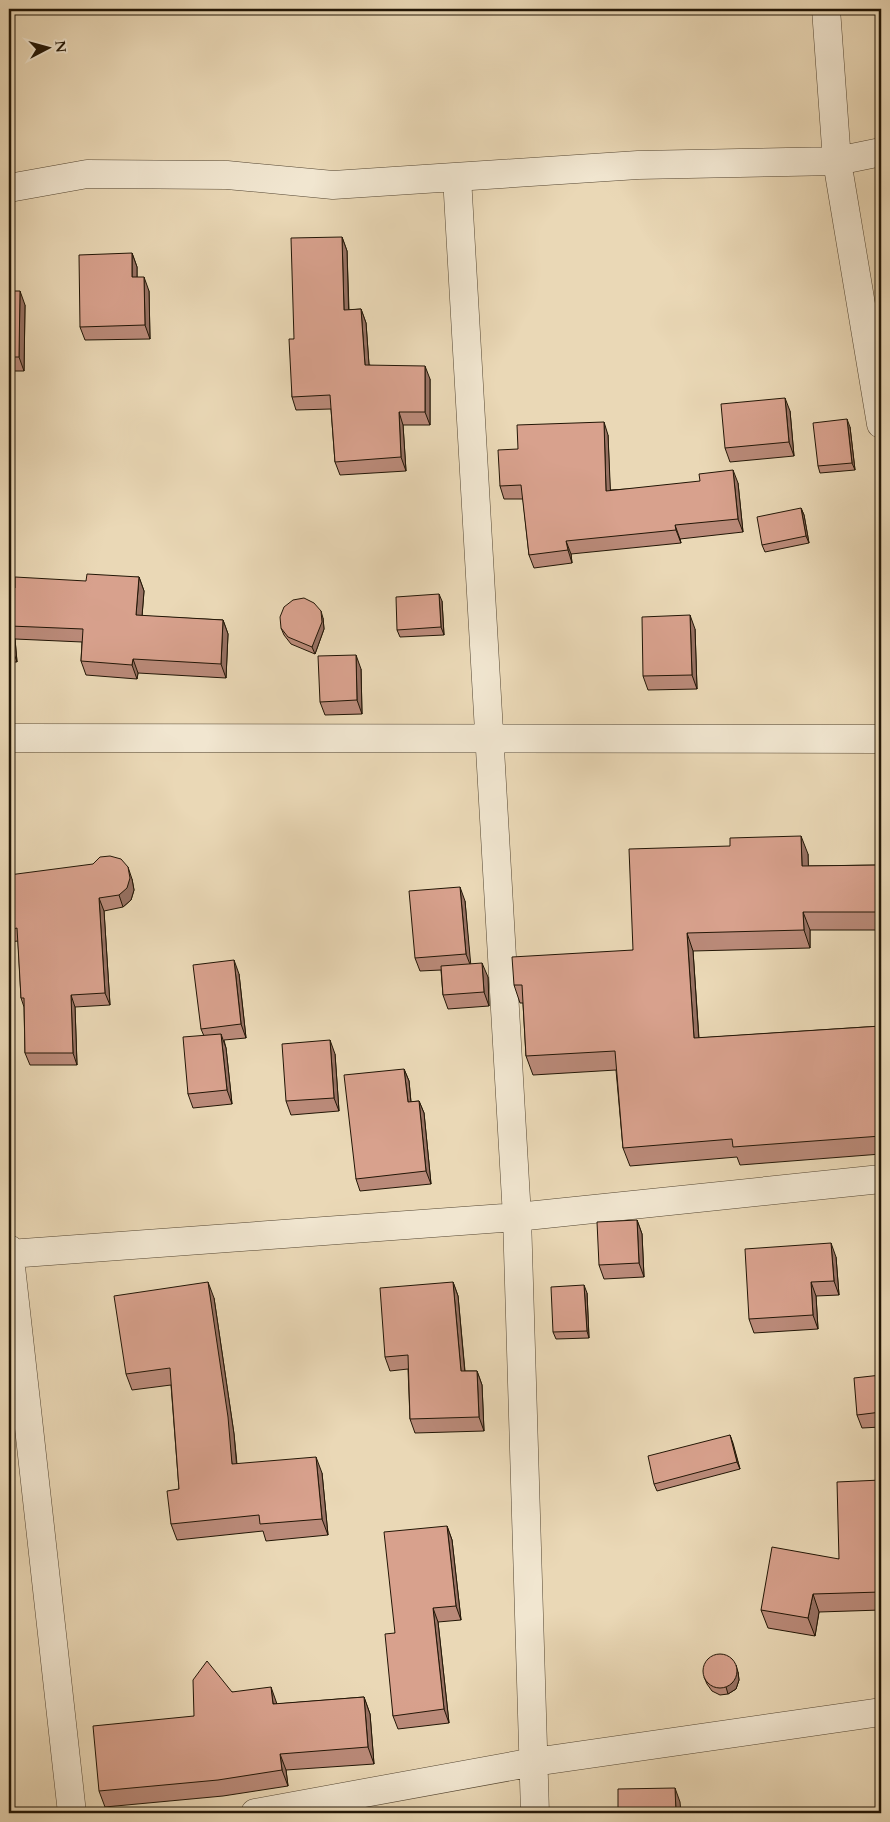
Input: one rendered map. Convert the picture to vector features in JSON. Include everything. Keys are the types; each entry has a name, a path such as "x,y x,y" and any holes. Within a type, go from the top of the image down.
{"street":[{"path":"826,9 836,161 881,424"},
{"path":"9,188 87,174 227,175 333,185 638,165 836,161 881,152"},
{"path":"457,177 516,1217 535,1813"},
{"path":"9,738 881,739"},
{"path":"9,1254 516,1217 881,1179"},
{"path":"9,1249 72,1813"},
{"path":"255,1813 534,1762 881,1712"}],"building":[{"path":"342,237 344,310 361,309 365,365 425,366 425,412 399,412 401,457 335,462 330,395 292,397 289,339 294,339 291,238"},
{"path":"132,253 132,277 144,277 145,325 80,327 79,255"},
{"path":"9,291 20,291 19,357 9,357"},
{"path":"785,398 789,442 725,448 721,404"},
{"path":"847,419 852,463 818,466 813,423"},
{"path":"604,422 606,491 700,481 699,474 733,470 738,519 675,525 676,530 566,541 568,550 529,555 521,485 500,486 498,450 518,449 517,425"},
{"path":"801,508 806,536 762,545 757,517"},
{"path":"87,574 139,577 136,615 223,620 221,664 133,659 132,665 81,661 83,629 10,626 12,648 9,648 9,588 15,588 15,577 86,581"},
{"path":"439,594 441,627 397,630 396,597"},
{"path":"304,598 314,603 321,611 322,622 312,647 288,637 281,628 280,617 284,607 293,600"},
{"path":"690,615 692,675 643,676 642,617"},
{"path":"356,655 357,700 320,702 318,656"},
{"path":"801,836 802,866 881,865 881,912 803,912 804,930 687,933 694,1038 881,1026 881,1136 733,1147 732,1139 623,1148 615,1051 526,1056 522,985 514,985 512,957 633,950 629,849 730,846 730,838"},
{"path":"110,856 121,859 128,867 130,878 127,888 119,895 99,898 105,993 71,995 73,1053 25,1053 24,998 21,998 17,928 9,930 9,875 93,864 100,857"},
{"path":"460,887 466,954 415,958 409,891"},
{"path":"234,960 241,1024 201,1029 193,965"},
{"path":"482,963 484,992 443,995 441,966"},
{"path":"221,1034 227,1090 188,1094 183,1037"},
{"path":"330,1040 334,1098 286,1101 282,1044"},
{"path":"404,1069 408,1102 419,1101 426,1171 356,1179 344,1075"},
{"path":"637,1220 639,1263 599,1265 597,1222"},
{"path":"831,1243 834,1281 811,1282 813,1315 749,1319 745,1249"},
{"path":"208,1282 228,1417 232,1464 316,1457 322,1519 260,1524 259,1515 171,1524 167,1491 179,1489 170,1368 126,1374 114,1296"},
{"path":"453,1282 461,1371 477,1371 479,1417 410,1419 408,1355 385,1357 380,1288"},
{"path":"584,1285 587,1331 553,1332 551,1287"},
{"path":"881,1375 881,1412 857,1415 854,1378"},
{"path":"730,1435 737,1462 654,1484 648,1456"},
{"path":"881,1480 881,1592 813,1594 808,1618 761,1610 772,1547 839,1559 837,1482"},
{"path":"447,1526 456,1606 433,1608 444,1709 393,1716 385,1634 395,1633 384,1532"},
{"path":"720,1654 732,1659 737,1671 732,1683 720,1688 708,1683 703,1671 708,1659"},
{"path":"207,1661 232,1692 271,1687 273,1704 364,1697 368,1747 280,1754 282,1770 218,1780 99,1791 93,1726 194,1716 193,1680"},
{"path":"675,1788 676,1813 618,1813 618,1789"}]}
